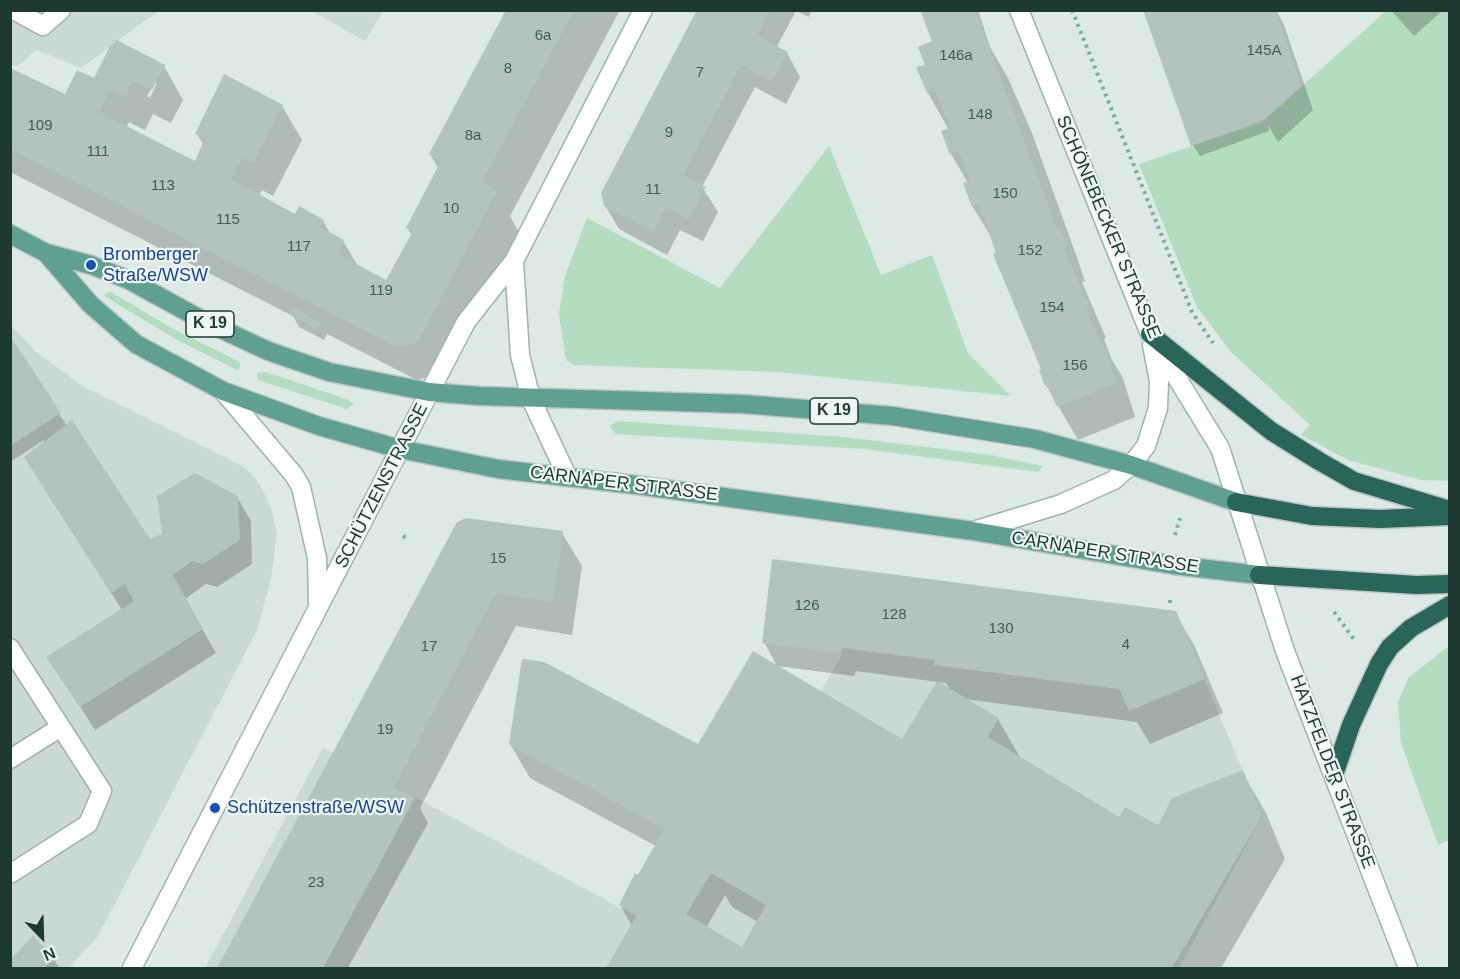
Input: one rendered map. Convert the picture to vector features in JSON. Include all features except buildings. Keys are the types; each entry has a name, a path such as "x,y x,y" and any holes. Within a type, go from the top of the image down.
{"highway":[{"path":"1150,334 1272,431 1319,461 1354,481 1449,510"},
{"path":"1236,502 1312,516 1380,519 1449,516"},
{"path":"1259,575 1416,585 1449,584"},
{"path":"1334,775 1351,725 1379,664 1390,647 1411,628 1449,605"}],"main road":[{"path":"14,10 43,26 61,10"},
{"name":"SCHÜTZENSTRASSE","path":"132,969 368,516 466,322 514,261 643,10"},
{"name":"SCHÖNEBECKER STRASSE","path":"1019,10 1150,334 1220,448 1259,575"},
{"name":"CARNAPER STRASSE","path":"10,234 46,253 91,265 129,280 204,321 288,358 329,372 429,392 531,399 720,403 893,416 1035,439 1131,465 1236,502"},
{"name":"CARNAPER STRASSE","path":"46,253 90,304 136,344 223,391 319,426 400,449 498,469 567,476 973,531 1173,565 1259,575"},
{"path":"514,261 520,355 531,399 567,476"},
{"path":"973,531 1061,504 1114,480 1131,465 1146,446 1158,408 1159,381 1150,334"},
{"path":"223,391 294,475 301,487 316,558 318,609"},
{"name":"HATZFELDER STRASSE","path":"1259,575 1285,651 1408,969"},
{"path":"10,648 102,790 88,824 10,874"},
{"path":"10,759 61,727"}],"path":[{"path":"1072,10 1192,312 1215,346"},
{"path":"1175,537 1180,518"},
{"path":"403,536 409,540"},
{"path":"1170,597 1170,603"},
{"path":"1331,608 1359,645"}],"shaded area":[{"path":"11,11 158,11 81,68 37,50 16,67 11,64"},
{"path":"312,11 383,11 365,41"},
{"path":"10,324 36,352 86,388 244,467 259,483 271,507 277,534 271,579 257,630 97,938 68,968 11,968"},
{"path":"853,569 1176,611 1262,817 1179,968 205,968 323,748 673,936 840,659"}],"green space":[{"path":"1386,11 1449,11 1449,481 1421,480 1348,460 1301,435 1310,425 1230,351 1197,307 1139,164 1262,122"},
{"path":"829,146 881,275 932,255 968,353 1011,396 778,372 574,365 566,360 559,314 565,276 587,218 720,288"},
{"path":"109,291 177,331 240,362 239,371 177,340 104,296"},
{"path":"266,372 346,399 354,404 347,409 258,380 257,373"},
{"path":"619,421 845,437 991,455 1043,466 1038,472 864,449 616,434 609,426"},
{"path":"1449,646 1449,840 1438,845 1401,743 1398,702 1409,677"}],"place":[{"name":"Bromberger Straße/WSW","path":"91,265"},
{"name":"Schützenstraße/WSW","path":"215,808"}]}
